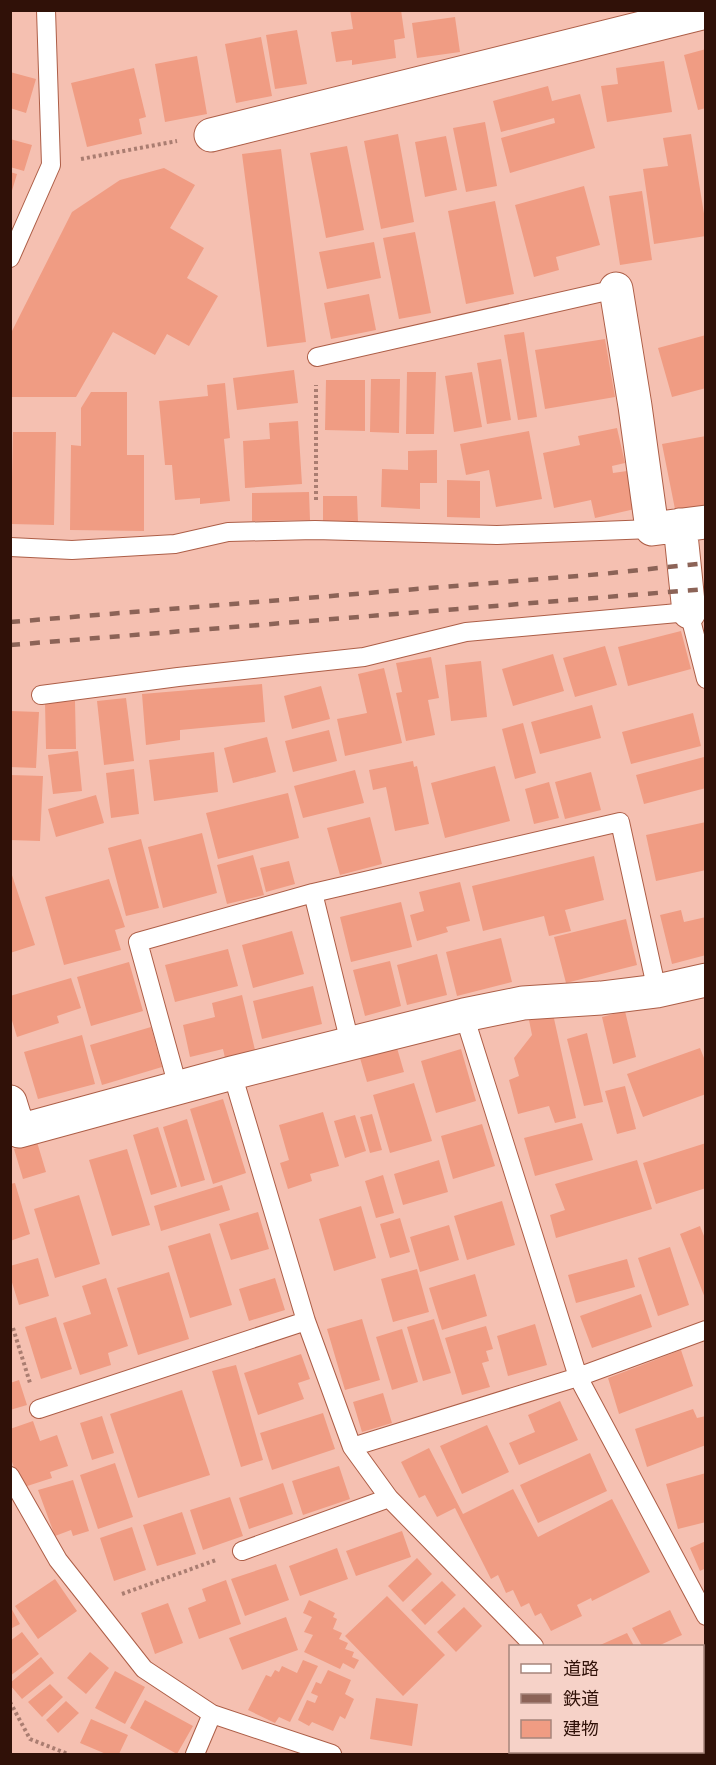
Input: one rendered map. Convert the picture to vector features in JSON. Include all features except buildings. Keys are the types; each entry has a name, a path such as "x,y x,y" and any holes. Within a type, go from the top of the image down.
{"street":[{"path":"211,135 705,12"},
{"path":"616,289 635,406 679,526 689,612"},
{"path":"13,1122 178,1087 464,1015 523,1003 601,998 657,991 705,980"}],"lane":[{"path":"10,258 51,165 46,10"},
{"path":"317,357 616,289"},
{"path":"10,547 72,550 175,544 228,532 315,530 497,535 679,526"},
{"path":"41,695 178,677 364,657 466,632 689,612 705,679"},
{"path":"178,1087 138,942 313,893 620,822 657,991"},
{"path":"313,893 350,1042"},
{"path":"464,1015 578,1377 705,1616"},
{"path":"232,1073 306,1321 352,1447 389,1498 532,1645"},
{"path":"39,1409 306,1321"},
{"path":"352,1447 578,1377 705,1330"},
{"path":"10,1476 58,1560 144,1669 212,1714 332,1755"},
{"path":"243,1551 389,1498"},
{"path":"195,1755 212,1714"}],"path":[{"path":"51,165 211,135"},
{"path":"315,530 317,357"},
{"path":"13,1328 39,1409"},
{"path":"92,1605 243,1551"},
{"path":"10,1702 30,1739 68,1755"}],"railway":[{"path":"10,622 602,574 706,563"},
{"path":"10,645 706,589"}]}
